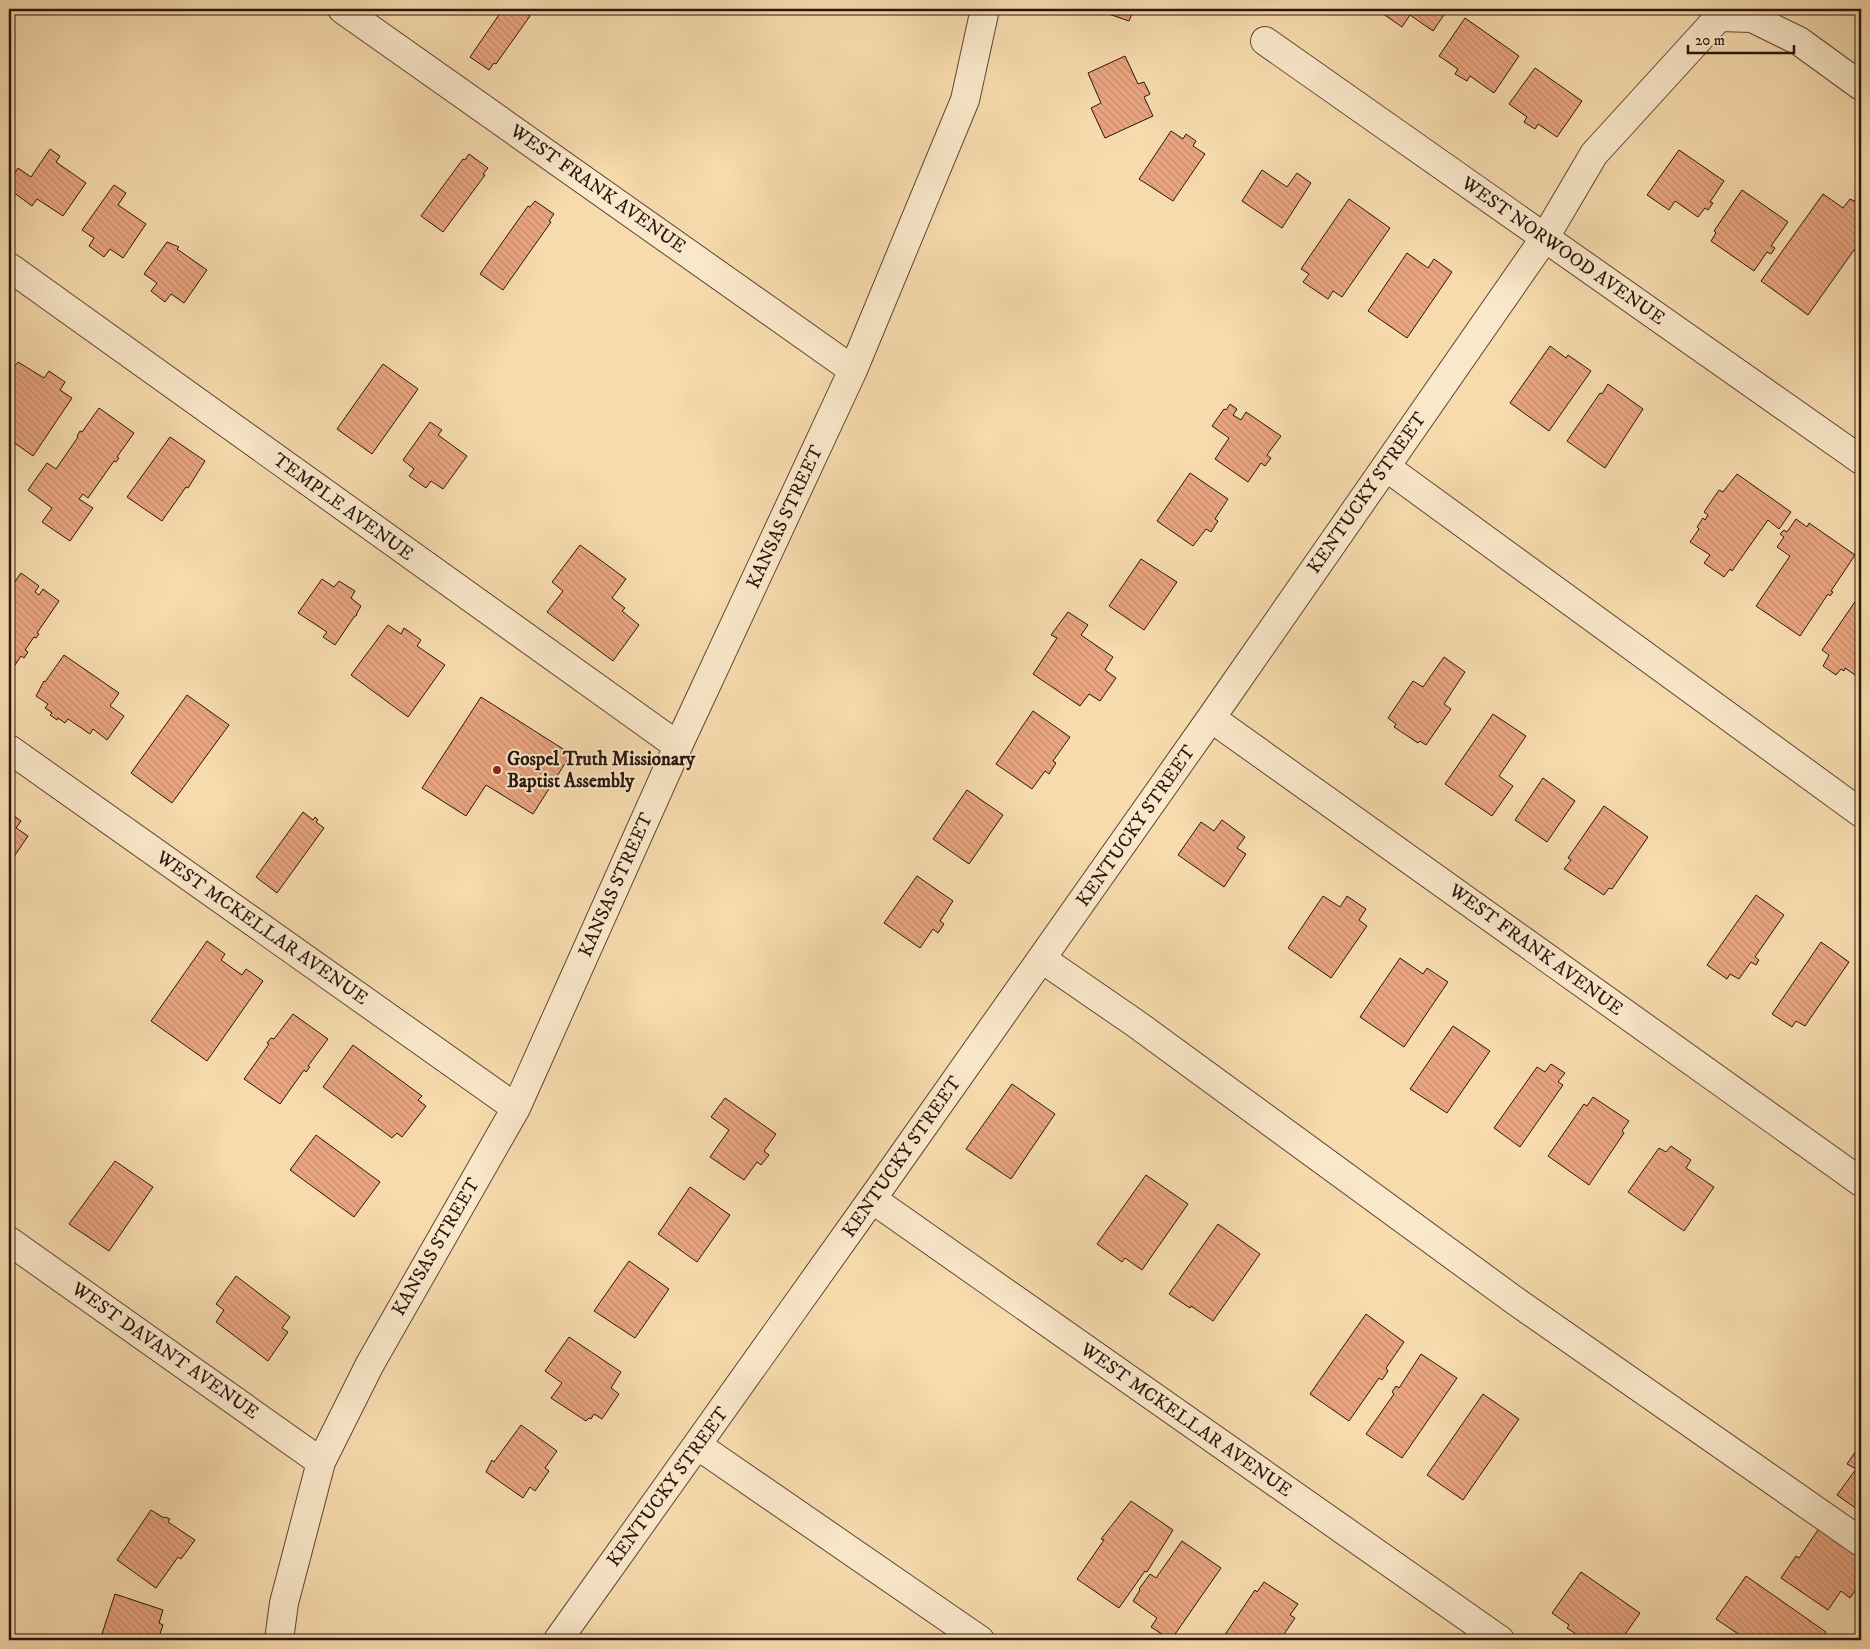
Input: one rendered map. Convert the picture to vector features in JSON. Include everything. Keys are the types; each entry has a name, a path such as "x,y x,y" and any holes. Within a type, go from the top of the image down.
{"street":[{"name":"WEST FRANK AVENUE","path":"342,9 854,370"},
{"name":"KANSAS STREET","path":"278,1640 284,1603 321,1462 370,1364 516,1108 678,746 854,370 964,100 985,9"},
{"name":"KENTUCKY STREET","path":"558,1640 872,1200 1386,467 1544,239 1594,154 1719,17 1752,18 1799,41 1861,86"},
{"name":"WEST NORWOOD AVENUE","path":"1265,42 1861,460"},
{"name":"TEMPLE AVENUE","path":"9,267 678,746"},
{"path":"1386,467 1861,813"},
{"name":"WEST FRANK AVENUE","path":"1211,718 1861,1182"},
{"name":"WEST MCKELLAR AVENUE","path":"9,749 516,1108"},
{"path":"1042,959 1135,1023 1514,1300 1861,1542"},
{"name":"WEST MCKELLAR AVENUE","path":"872,1200 1500,1640"},
{"name":"WEST DAVANT AVENUE","path":"9,1241 321,1462"},
{"path":"698,1445 980,1640"}],"building":[{"path":"503,9 520,9 530,16 496,64 494,63 489,70 470,57"},
{"path":"1094,9 1134,9 1129,21"},
{"path":"1376,9 1448,9 1433,31 1410,15 1402,27"},
{"path":"1465,18 1519,56 1494,93 1470,76 1467,81 1455,74 1458,69 1439,56"},
{"path":"1125,56 1138,84 1144,82 1150,94 1144,97 1153,116 1105,138 1091,108 1101,103 1088,73"},
{"path":"1535,68 1582,101 1557,137 1538,124 1535,129 1524,122 1527,117 1509,104"},
{"path":"1171,131 1183,139 1186,134 1196,141 1193,146 1205,154 1173,201 1139,179"},
{"path":"50,149 60,156 56,162 86,183 63,216 37,199 32,206 9,189 9,182 18,168 31,177"},
{"path":"1679,150 1724,181 1710,202 1713,203 1708,210 1705,208 1698,217 1675,201 1669,210 1647,195"},
{"path":"469,154 488,168 483,174 485,175 443,232 421,216 463,159 465,160"},
{"path":"1262,170 1287,187 1297,173 1311,183 1282,228 1242,201"},
{"path":"114,185 126,193 118,205 146,224 123,258 110,249 104,257 89,246 94,238 82,230"},
{"path":"1742,190 1788,222 1771,246 1775,248 1771,254 1767,252 1754,271 1711,241 1716,233 1714,231"},
{"path":"1823,194 1843,208 1850,199 1861,204 1861,245 1856,252 1854,250 1808,315 1761,281"},
{"path":"1349,199 1390,228 1342,297 1333,291 1328,299 1303,282 1309,274 1301,269"},
{"path":"535,201 554,214 549,221 551,222 503,290 480,274 528,206 530,207"},
{"path":"167,242 179,247 177,249 207,270 184,303 171,294 165,302 151,291 157,283 144,274"},
{"path":"1407,253 1428,268 1434,259 1452,272 1407,338 1368,311"},
{"path":"1550,346 1566,358 1568,355 1591,371 1549,431 1510,403"},
{"path":"18,362 44,378 49,371 65,382 60,390 72,398 33,456 9,439 9,374"},
{"path":"383,364 418,389 372,454 337,429"},
{"path":"1608,384 1643,409 1605,468 1567,441"},
{"path":"1230,404 1237,409 1233,415 1241,420 1246,412 1281,436 1267,455 1271,458 1265,466 1261,463 1248,482 1215,459 1229,438 1212,426"},
{"path":"99,408 134,433 117,457 119,458 116,462 114,461 88,498 83,494 79,499 93,508 70,541 42,522 52,508 28,490 47,463 56,469 78,437 80,431 82,432"},
{"path":"430,422 442,430 438,435 467,456 443,489 431,481 426,488 409,476 414,469 403,460"},
{"path":"170,437 205,461 188,488 186,487 162,521 127,497"},
{"path":"1190,473 1228,499 1215,519 1218,521 1211,532 1206,529 1193,546 1157,521"},
{"path":"1737,474 1791,512 1779,529 1768,520 1732,571 1730,569 1724,577 1704,563 1710,555 1690,542 1699,529 1697,527 1703,518 1705,520 1708,515 1704,512 1719,490 1723,492"},
{"path":"1796,519 1807,527 1809,523 1855,555 1831,591 1833,592 1830,596 1828,594 1800,636 1756,606 1790,556 1777,547 1784,537 1780,534 1784,530 1787,532"},
{"path":"580,545 626,579 612,598 625,608 622,611 639,625 613,661 547,612 563,591 552,582"},
{"path":"1141,559 1177,582 1144,630 1109,606"},
{"path":"21,573 39,586 35,592 39,595 43,589 59,601 37,633 39,634 36,638 34,637 25,650 28,652 24,658 21,656 9,674 9,590"},
{"path":"322,579 334,587 339,581 355,591 351,598 361,606 357,615 335,645 323,637 327,632 298,613"},
{"path":"1861,593 1861,679 1845,668 1844,671 1841,669 1836,675 1823,666 1829,655 1822,650"},
{"path":"1068,612 1088,625 1081,635 1113,657 1105,670 1116,678 1100,701 1089,694 1080,706 1033,674 1057,638 1051,635"},
{"path":"388,625 401,634 404,628 421,640 417,646 445,665 408,717 351,675"},
{"path":"64,655 119,693 110,706 124,716 107,740 93,729 90,734 68,719 65,723 58,718 57,720 45,708 48,704 36,696 44,681"},
{"path":"1444,657 1465,672 1444,704 1451,709 1426,745 1420,741 1418,743 1394,727 1396,724 1388,718 1413,681 1423,687"},
{"path":"187,695 229,725 172,803 131,773"},
{"name":"Gospel Truth Missionary Baptist Assembly","path":"481,697 571,754 533,814 486,785 466,816 422,788"},
{"path":"1033,711 1070,737 1053,761 1056,763 1049,774 1045,771 1032,789 996,764"},
{"path":"1493,714 1526,736 1499,776 1513,786 1492,816 1445,784"},
{"path":"1543,778 1575,801 1547,842 1515,820"},
{"path":"967,790 1003,815 969,864 933,839"},
{"path":"1604,806 1648,837 1612,889 1609,888 1604,895 1564,869 1571,860 1568,858"},
{"path":"9,812 21,821 16,828 28,836 9,864"},
{"path":"303,812 313,820 315,817 318,820 316,822 324,828 277,893 256,877"},
{"path":"1222,820 1245,837 1237,848 1246,854 1224,887 1178,855 1201,822 1214,831"},
{"path":"917,876 953,901 940,921 944,924 938,933 933,929 920,948 884,923"},
{"path":"1756,895 1784,915 1755,957 1759,960 1756,965 1751,962 1739,979 1730,974 1727,979 1707,965"},
{"path":"1323,896 1340,907 1347,896 1366,909 1359,920 1367,926 1331,978 1288,948"},
{"path":"207,941 225,954 221,960 242,975 246,969 263,981 207,1061 151,1021"},
{"path":"1821,942 1849,962 1805,1026 1796,1021 1792,1027 1772,1014"},
{"path":"1400,958 1423,974 1427,968 1448,982 1404,1047 1360,1017"},
{"path":"293,1014 328,1039 308,1066 310,1067 306,1072 304,1070 280,1104 244,1079 269,1044 267,1043 271,1038 274,1039"},
{"path":"1453,1026 1490,1051 1447,1113 1410,1089"},
{"path":"353,1045 422,1096 418,1100 426,1106 402,1137 397,1133 392,1138 323,1087"},
{"path":"1551,1064 1565,1073 1558,1082 1563,1085 1520,1147 1494,1128 1537,1067 1545,1072"},
{"path":"1012,1084 1055,1114 1011,1179 966,1149"},
{"path":"1593,1097 1629,1121 1622,1131 1624,1133 1589,1185 1548,1156 1584,1104 1587,1106"},
{"path":"725,1098 776,1134 764,1151 769,1155 761,1165 757,1162 744,1180 710,1157 729,1130 711,1117"},
{"path":"316,1135 380,1182 354,1217 290,1170"},
{"path":"1671,1146 1691,1160 1686,1168 1714,1187 1684,1231 1628,1192 1659,1148 1666,1152"},
{"path":"115,1161 153,1187 109,1251 69,1224"},
{"path":"1146,1175 1188,1204 1142,1270 1125,1258 1122,1262 1097,1244"},
{"path":"690,1187 730,1215 697,1262 658,1234"},
{"path":"1218,1224 1260,1254 1213,1321 1169,1294"},
{"path":"629,1261 669,1289 635,1338 594,1311"},
{"path":"236,1276 290,1317 282,1328 288,1332 268,1361 216,1322 224,1310 216,1304"},
{"path":"1366,1314 1404,1342 1386,1368 1388,1371 1382,1380 1379,1378 1349,1421 1310,1394"},
{"path":"569,1337 621,1372 611,1388 619,1394 602,1419 594,1414 591,1419 589,1418 586,1421 551,1398 562,1383 545,1371"},
{"path":"1421,1354 1457,1378 1402,1458 1366,1434 1394,1394 1392,1392 1396,1386 1399,1388"},
{"path":"1483,1394 1519,1419 1463,1500 1427,1475"},
{"path":"521,1425 557,1451 545,1468 549,1471 535,1491 530,1487 523,1498 486,1472 492,1460 494,1462"},
{"path":"1860,1445 1861,1512 1837,1495 1856,1469 1847,1464"},
{"path":"1131,1501 1173,1530 1147,1572 1145,1571 1119,1608 1077,1579 1104,1540 1101,1539"},
{"path":"151,1510 164,1518 170,1519 168,1522 195,1540 181,1559 178,1557 156,1588 117,1560"},
{"path":"1820,1527 1861,1555 1861,1582 1850,1598 1841,1591 1828,1610 1781,1578 1796,1556 1799,1558"},
{"path":"1182,1541 1221,1568 1171,1640 1151,1627 1157,1618 1133,1601 1150,1574 1156,1578"},
{"path":"1581,1572 1640,1613 1621,1640 1591,1640 1584,1635 1582,1638 1567,1628 1569,1625 1552,1613"},
{"path":"1746,1576 1826,1632 1820,1640 1747,1640 1716,1619"},
{"path":"1264,1582 1298,1604 1290,1615 1295,1618 1280,1640 1230,1640 1224,1636 1255,1590 1257,1592"},
{"path":"115,1594 163,1610 159,1623 163,1625 158,1640 100,1640"}],"place":[{"name":"Gospel Truth Missionary Baptist Assembly","path":"497,770"}]}
